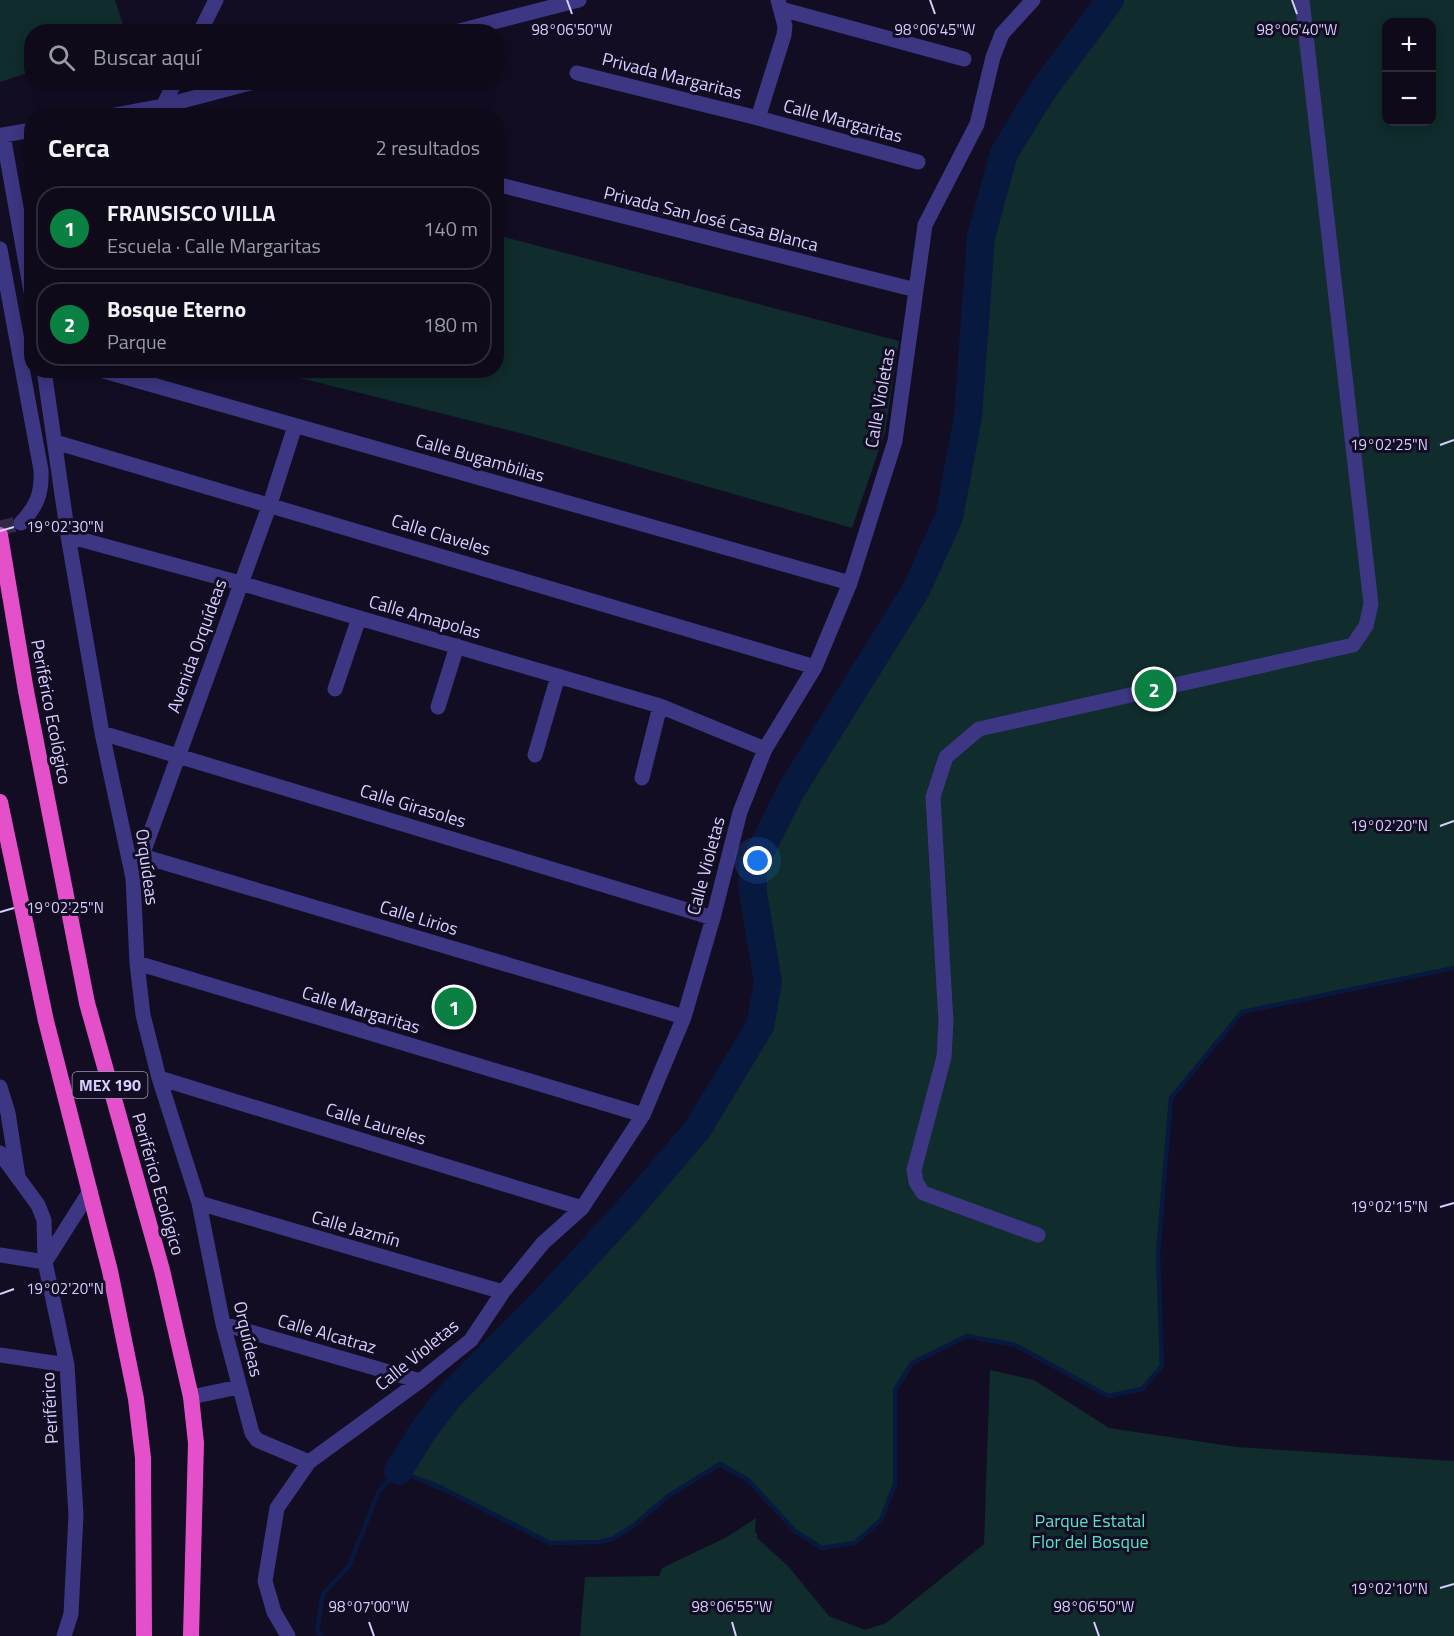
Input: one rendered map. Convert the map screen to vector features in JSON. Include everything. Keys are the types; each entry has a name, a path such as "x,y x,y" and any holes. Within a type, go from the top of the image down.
{"highway":[{"name":"Periférico Ecológico","path":"0,535 26,692 87,1003 162,1270 191,1397 196,1443 191,1636"},
{"name":"MEX 190","path":"0,802 46,1021 111,1271 136,1399 143,1458 144,1636"}],"street":[{"path":"204,24 216,0"},
{"path":"486,24 579,0"},
{"name":"Calle Violetas","path":"288,1636 274,1612 265,1581 277,1508 309,1462 420,1381 471,1340 503,1292 543,1243 582,1208 643,1115 684,1017 713,918 740,812 765,749 815,667 850,583 895,441 925,225 977,124 993,57 1002,34 1033,0"},
{"path":"1038,1235 923,1193 916,1182 914,1170 944,1057 946,1022 933,797 946,757 979,729 1353,645 1366,626 1371,604 1302,0"},
{"path":"779,4 964,59"},
{"path":"758,118 784,35 785,26 779,4"},
{"name":"Privada Margaritas","path":"577,73 758,118"},
{"path":"162,108 171,90"},
{"path":"171,108 228,90"},
{"name":"Calle Margaritas","path":"758,118 918,162"},
{"path":"24,132 2,136 24,240"},
{"name":"Privada San José Casa Blanca","path":"504,186 916,290"},
{"path":"0,249 41,470 42,487 34,509 21,523"},
{"name":"Orquídeas","path":"45,378 68,536 102,733 132,878 137,963 143,1015 159,1078 199,1203 223,1324 252,1433 257,1440 309,1462"},
{"name":"Calle Bugambilias","path":"128,378 850,583"},
{"name":"Avenida Orquídeas","path":"132,878 270,504 295,426"},
{"name":"Calle Claveles","path":"54,442 815,667"},
{"name":"Calle Amapolas","path":"68,536 240,582 660,706 765,749"},
{"path":"335,689 359,618"},
{"path":"438,707 457,646"},
{"path":"535,755 558,676"},
{"path":"642,778 660,706"},
{"name":"Calle Girasoles","path":"102,733 713,918"},
{"name":"Calle Lirios","path":"142,856 684,1017"},
{"name":"Calle Margaritas","path":"137,963 643,1115"},
{"name":"Calle Laureles","path":"159,1078 582,1208"},
{"path":"0,1087 8,1113 18,1177"},
{"name":"Periférico","path":"0,1153 38,1205 44,1220 45,1262 67,1365 76,1515 71,1614 64,1636"},
{"path":"0,1255 45,1262 90,1191"},
{"name":"Calle Jazmín","path":"199,1203 503,1292"},
{"name":"Calle Alcatraz","path":"223,1324 420,1381"},
{"path":"0,1355 67,1365"},
{"path":"191,1397 239,1387"}],"green space":[{"path":"0,0 115,0 123,24 24,24 24,74 0,82"},
{"path":"1110,0 1454,0 1454,968 1242,1012 1171,1098 1158,1254 1162,1366 1142,1389 1108,1396 1015,1345 967,1336 912,1363 895,1390 895,1484 881,1520 855,1543 822,1548 795,1531 748,1480 720,1464 667,1497 633,1526 612,1539 599,1542 550,1543 517,1525 398,1471 423,1431 449,1397 548,1297 631,1207 697,1130 760,1026 768,982 753,893 753,866 792,789 916,590 949,517 968,417 981,237 1004,153 1041,93"},
{"path":"504,237 899,341 885,432 852,528 524,434 300,378 504,378"},
{"name":"Parque Estatal Flor del Bosque","path":"990,1370 1034,1380 1109,1428 1237,1447 1454,1461 1454,1636 580,1636 585,1577 659,1576 662,1568 727,1537 756,1518 755,1531 758,1536 756,1537 788,1566 829,1616 865,1630 886,1623 984,1544"}],"waterway":[{"path":"398,1471 423,1431 449,1397 548,1297 631,1207 697,1130 760,1026 768,982 753,893 753,866 792,789 916,590 949,517 968,417 981,237 1004,153 1041,93 1110,0"},
{"path":"321,1636 317,1630 323,1594 349,1566 379,1491 398,1471 438,1486 550,1543 599,1542 612,1539 633,1526 667,1497 720,1464 748,1480 795,1531 822,1548 855,1543 881,1520 895,1484 895,1390 912,1363 967,1336 1015,1345 1108,1396 1142,1389 1162,1366 1158,1254 1171,1098 1242,1012 1454,968"}],"tunnel":[{"path":"0,528 21,523"}],"place":[{"name":"Bosque Eterno","path":"1154,689"},
{"name":"FRANSISCO VILLA","path":"454,1007"}]}
